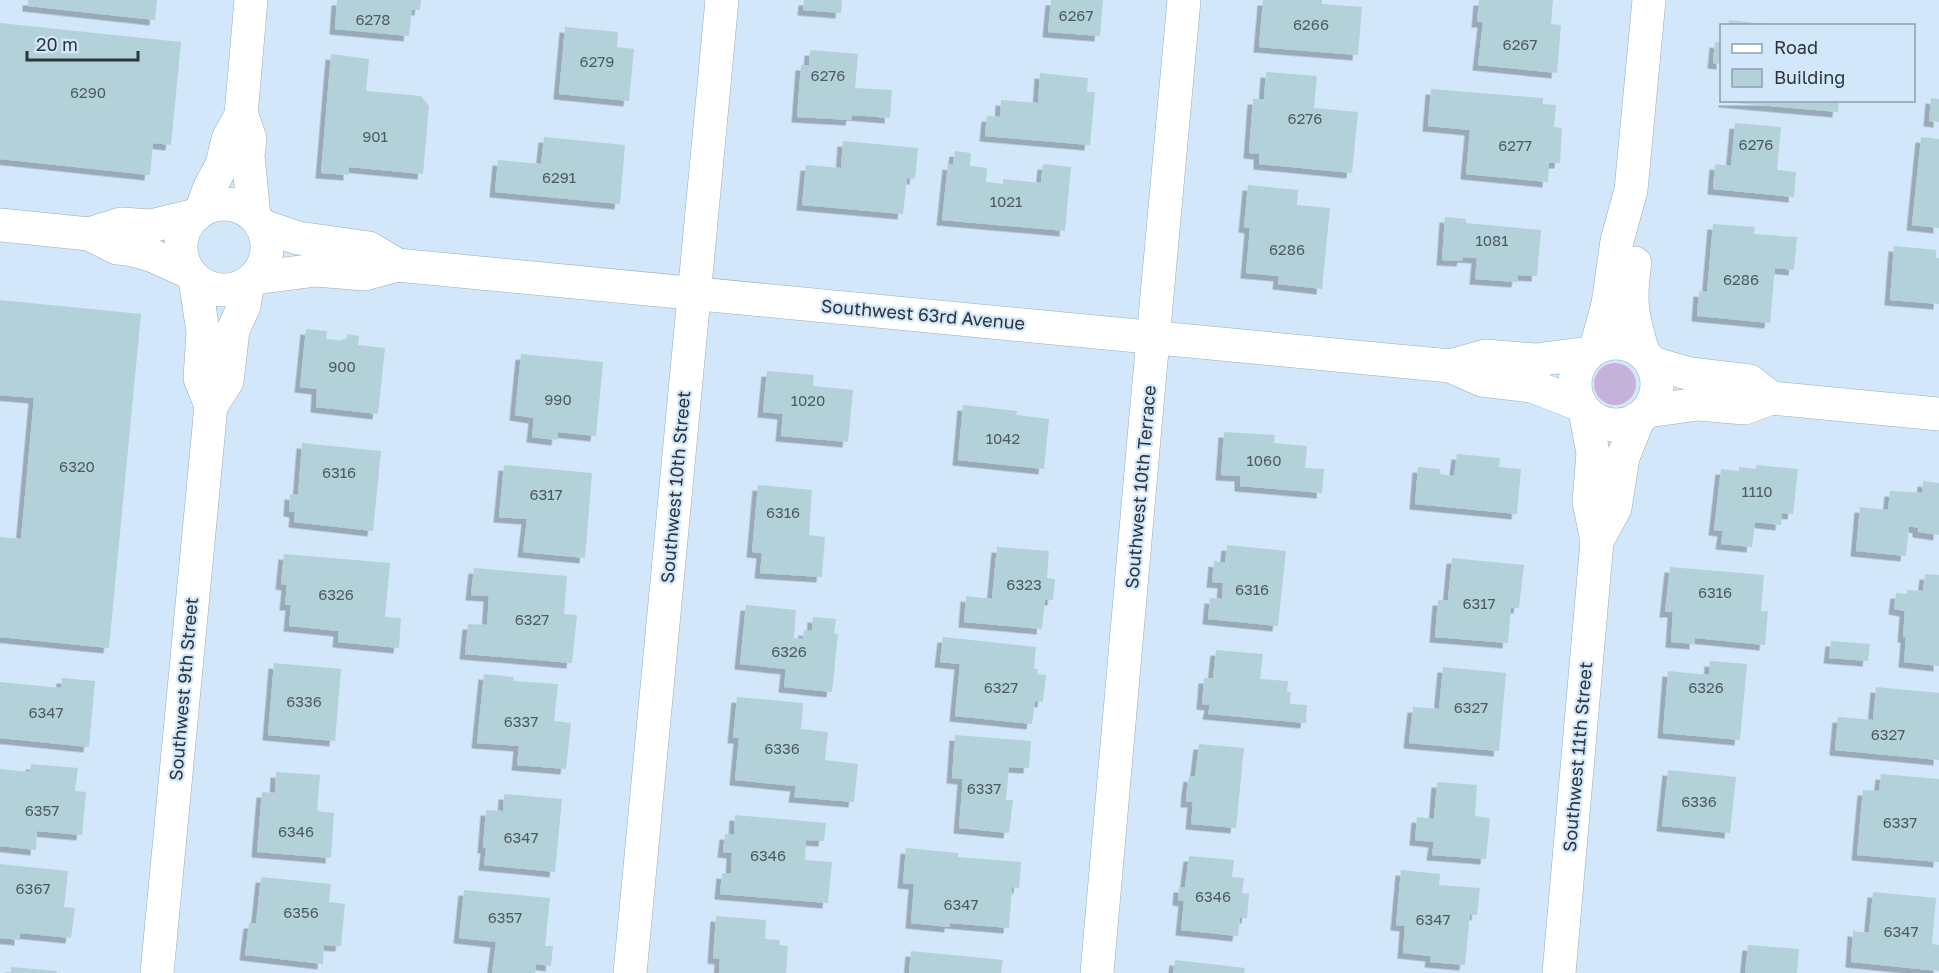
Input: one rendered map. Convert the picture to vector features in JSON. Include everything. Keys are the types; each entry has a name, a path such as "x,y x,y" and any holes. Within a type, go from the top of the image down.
{"street":[{"path":"241,115 250,139 248,155 258,221 266,239 267,253 263,266 251,280 231,290 219,291 204,286 192,275 183,261 182,238 184,231 199,213 222,165 228,139 241,115 251,0"},
{"name":"Southwest 10th Street","path":"630,973 722,0"},
{"name":"Southwest 10th Terrace","path":"1097,973 1184,0"},
{"path":"1649,0 1631,190 1617,241 1608,304 1592,350 1580,364 1575,377 1576,391 1583,408 1594,419 1616,426 1643,415 1698,404 1745,408 1771,398 1939,414"},
{"path":"1631,190 1639,241 1631,303 1632,316 1656,374 1657,387 1654,400 1643,415"},
{"path":"89,234 121,224 151,226 199,213 213,206 229,204 242,208 258,221"},
{"name":"Southwest 63rd Avenue","path":"258,221 298,238 369,248 397,265"},
{"path":"0,225 89,234 117,248 151,255 192,275"},
{"name":"Southwest 63rd Avenue","path":"251,280 316,270 364,274 397,265 1153,337 1450,366 1482,380 1532,386 1583,408"},
{"name":"Southwest 9th Street","path":"157,973 211,406 200,378 202,332 192,275"},
{"name":"Southwest 9th Street","path":"211,406 227,381 233,330 244,306 251,280"},
{"path":"1592,350 1607,343 1632,346 1648,357 1690,374 1750,381 1771,398"},
{"name":"Southwest 63rd Avenue","path":"1450,366 1485,356 1536,360 1592,350"},
{"name":"Southwest 11th Street","path":"1559,973 1597,540 1589,501 1593,453 1583,408"},
{"name":"Southwest 11th Street","path":"1597,540 1616,508 1623,457 1643,415"}],"shaded area":[{"path":"1615,363 1630,369 1636,384 1630,399 1615,405 1600,399 1594,384 1600,369"}],"building":[{"path":"28,0 157,0 155,20 28,6"},
{"path":"337,0 421,0 420,10 412,10 409,36 335,29"},
{"path":"804,0 842,0 841,13 803,10"},
{"path":"1051,0 1103,0 1100,36 1048,32"},
{"path":"1263,0 1322,0 1322,4 1362,7 1358,55 1259,47"},
{"path":"1479,0 1553,0 1551,24 1561,25 1557,73 1478,65 1483,22 1477,22"},
{"path":"1729,20 1765,24 1728,24"},
{"path":"0,23 181,42 171,145 153,143 150,175 0,159"},
{"path":"565,27 618,32 617,47 634,49 629,101 559,94"},
{"path":"1715,42 1720,43 1720,64 1713,63"},
{"path":"810,50 858,54 855,88 892,90 890,118 852,115 851,120 797,117 801,65 809,65"},
{"path":"331,54 369,59 366,91 421,96 429,106 423,174 349,167 349,175 321,173"},
{"path":"1266,72 1317,76 1314,108 1358,112 1352,173 1259,164 1259,154 1249,153 1253,99 1264,99"},
{"path":"1040,73 1088,78 1087,92 1095,92 1090,145 985,136 987,116 1000,117 1001,100 1038,103"},
{"path":"1431,89 1543,98 1543,104 1556,105 1554,127 1562,128 1560,163 1549,163 1548,182 1466,174 1470,130 1428,126"},
{"path":"1931,98 1939,99 1939,122 1929,121"},
{"path":"1724,102 1839,102 1838,112"},
{"path":"1735,123 1781,127 1777,170 1796,172 1794,197 1713,189 1715,164 1731,166"},
{"path":"544,137 625,145 620,204 495,192 498,160 541,164"},
{"path":"1921,137 1939,139 1939,228 1912,225"},
{"path":"843,141 918,148 915,179 907,178 903,214 802,205 806,165 841,168"},
{"path":"955,151 971,153 970,166 987,168 986,182 1003,184 1003,179 1041,183 1043,164 1071,167 1065,231 942,220 948,164 953,165"},
{"path":"1248,185 1298,190 1297,205 1330,208 1322,289 1278,284 1279,276 1246,273 1250,228 1244,227"},
{"path":"1445,217 1466,219 1466,223 1541,230 1537,276 1518,275 1517,282 1475,279 1477,258 1463,257 1462,261 1442,260"},
{"path":"1713,224 1755,227 1754,234 1797,237 1794,270 1775,268 1770,323 1697,316 1699,291 1707,292"},
{"path":"1894,246 1936,250 1936,258 1939,258 1939,304 1890,300"},
{"path":"0,300 141,314 109,648 0,637 0,537 21,539 34,398 0,395"},
{"path":"306,329 327,331 326,339 346,341 347,334 359,336 358,345 385,348 378,414 316,407 317,389 300,387"},
{"path":"521,354 603,362 596,436 558,432 557,440 532,437 534,418 515,415"},
{"path":"767,371 814,375 813,386 853,390 848,442 781,436 783,414 763,412"},
{"path":"963,405 1017,411 1016,415 1049,419 1044,469 958,460"},
{"path":"1224,432 1275,435 1274,443 1307,446 1305,468 1324,469 1322,493 1240,486 1240,476 1221,475"},
{"path":"302,443 381,451 373,531 294,522 295,512 289,511 290,494 298,495"},
{"path":"1457,454 1500,458 1499,467 1521,469 1517,514 1415,504 1418,467 1440,469 1440,474 1454,476"},
{"path":"504,465 592,473 585,558 523,552 527,519 499,517"},
{"path":"1756,465 1798,469 1793,514 1782,513 1781,525 1755,522 1752,547 1721,544 1723,531 1714,530 1721,469 1739,471 1739,467 1756,469"},
{"path":"1923,481 1939,483 1939,535 1918,532 1918,528 1909,526 1906,556 1856,551 1860,507 1888,510 1890,491 1922,493"},
{"path":"758,485 812,490 809,535 825,537 822,577 760,573 762,553 752,552"},
{"path":"1227,545 1286,551 1278,626 1208,619 1210,598 1222,599 1223,583 1212,582 1214,561 1225,563"},
{"path":"997,547 1049,551 1047,578 1055,579 1053,600 1045,600 1042,629 964,622 966,596 992,599"},
{"path":"284,554 390,563 385,617 401,618 399,648 338,642 339,631 289,626 291,605 285,605 287,585 281,584"},
{"path":"1452,558 1524,565 1519,608 1511,608 1508,643 1435,637 1438,600 1448,600"},
{"path":"1670,567 1764,575 1761,611 1768,611 1765,645 1695,638 1695,644 1671,642 1673,612 1665,612"},
{"path":"474,568 567,576 564,614 577,615 572,663 465,654 468,624 487,625 489,596 471,595"},
{"path":"1925,574 1939,575 1939,666 1904,662 1905,611 1894,609 1896,593 1907,594 1907,590 1923,591"},
{"path":"746,605 796,610 794,638 803,639 804,630 812,631 813,617 836,619 834,634 838,634 832,692 784,687 786,669 740,664"},
{"path":"943,637 1036,647 1034,669 1038,669 1037,674 1046,675 1043,702 1035,701 1032,724 955,716 960,664 940,662"},
{"path":"1831,641 1870,644 1868,661 1829,658"},
{"path":"1216,650 1263,654 1260,679 1288,681 1287,692 1291,692 1290,704 1307,705 1306,723 1208,714 1210,705 1202,704 1204,678 1213,678"},
{"path":"1710,661 1747,664 1740,740 1663,733 1668,671 1709,675"},
{"path":"274,663 341,669 335,741 268,735"},
{"path":"1443,667 1506,673 1499,751 1409,743 1413,707 1439,709"},
{"path":"484,674 514,677 513,681 558,684 554,721 571,723 566,769 517,765 519,746 477,743"},
{"path":"62,678 95,681 89,747 0,738 0,682 61,688"},
{"path":"1876,687 1939,693 1939,760 1835,750 1838,717 1873,720"},
{"path":"737,697 803,703 801,729 828,732 825,760 858,764 854,802 794,797 796,786 735,780 739,738 733,738"},
{"path":"955,735 1031,741 1029,768 1009,767 1006,800 1013,800 1009,833 959,828 963,779 952,778"},
{"path":"1199,744 1244,748 1236,828 1191,824 1193,802 1186,802 1187,789 1189,776 1195,777"},
{"path":"31,764 78,768 75,791 86,792 82,835 37,831 36,850 0,846 0,769 30,772"},
{"path":"1668,770 1736,777 1730,833 1662,826"},
{"path":"276,772 320,775 317,811 334,813 331,858 257,852 262,792 275,793"},
{"path":"1881,774 1939,779 1939,862 1857,855 1863,790 1879,791"},
{"path":"1437,782 1477,785 1475,816 1490,818 1486,859 1432,855 1434,842 1415,840 1417,817 1434,819"},
{"path":"504,794 562,799 555,872 484,865 486,810 503,811"},
{"path":"735,815 826,823 824,841 806,840 805,860 832,862 828,903 720,894 722,873 731,874 732,853 723,852 725,834 734,835"},
{"path":"906,848 958,853 958,857 1021,862 1019,888 1012,887 1009,928 950,923 950,927 911,923 914,884 903,883"},
{"path":"1189,856 1234,860 1232,877 1244,878 1242,893 1249,894 1247,918 1240,918 1238,936 1181,930 1184,901 1178,900 1179,887 1185,887"},
{"path":"0,864 68,871 64,907 75,908 71,938 20,933 20,940 0,938"},
{"path":"1401,870 1440,874 1439,885 1480,888 1477,915 1470,914 1465,965 1430,962 1431,956 1403,953 1405,926 1396,925"},
{"path":"261,877 331,884 329,902 345,904 341,946 324,945 323,964 245,955 249,923 256,923"},
{"path":"464,890 550,898 545,946 553,946 551,966 536,964 535,973 492,973 496,942 459,938"},
{"path":"1873,892 1936,898 1932,944 1939,945 1939,971 1851,962 1853,931 1869,933"},
{"path":"716,916 766,920 765,939 780,940 779,945 788,946 786,973 719,973 720,959 713,958"},
{"path":"1748,945 1799,949 1797,973 1745,973"},
{"path":"911,951 1003,960 1001,973 909,973"},
{"path":"1175,960 1245,968 1244,973 1173,973"},
{"path":"11,967 57,971 57,973 11,973"}]}
